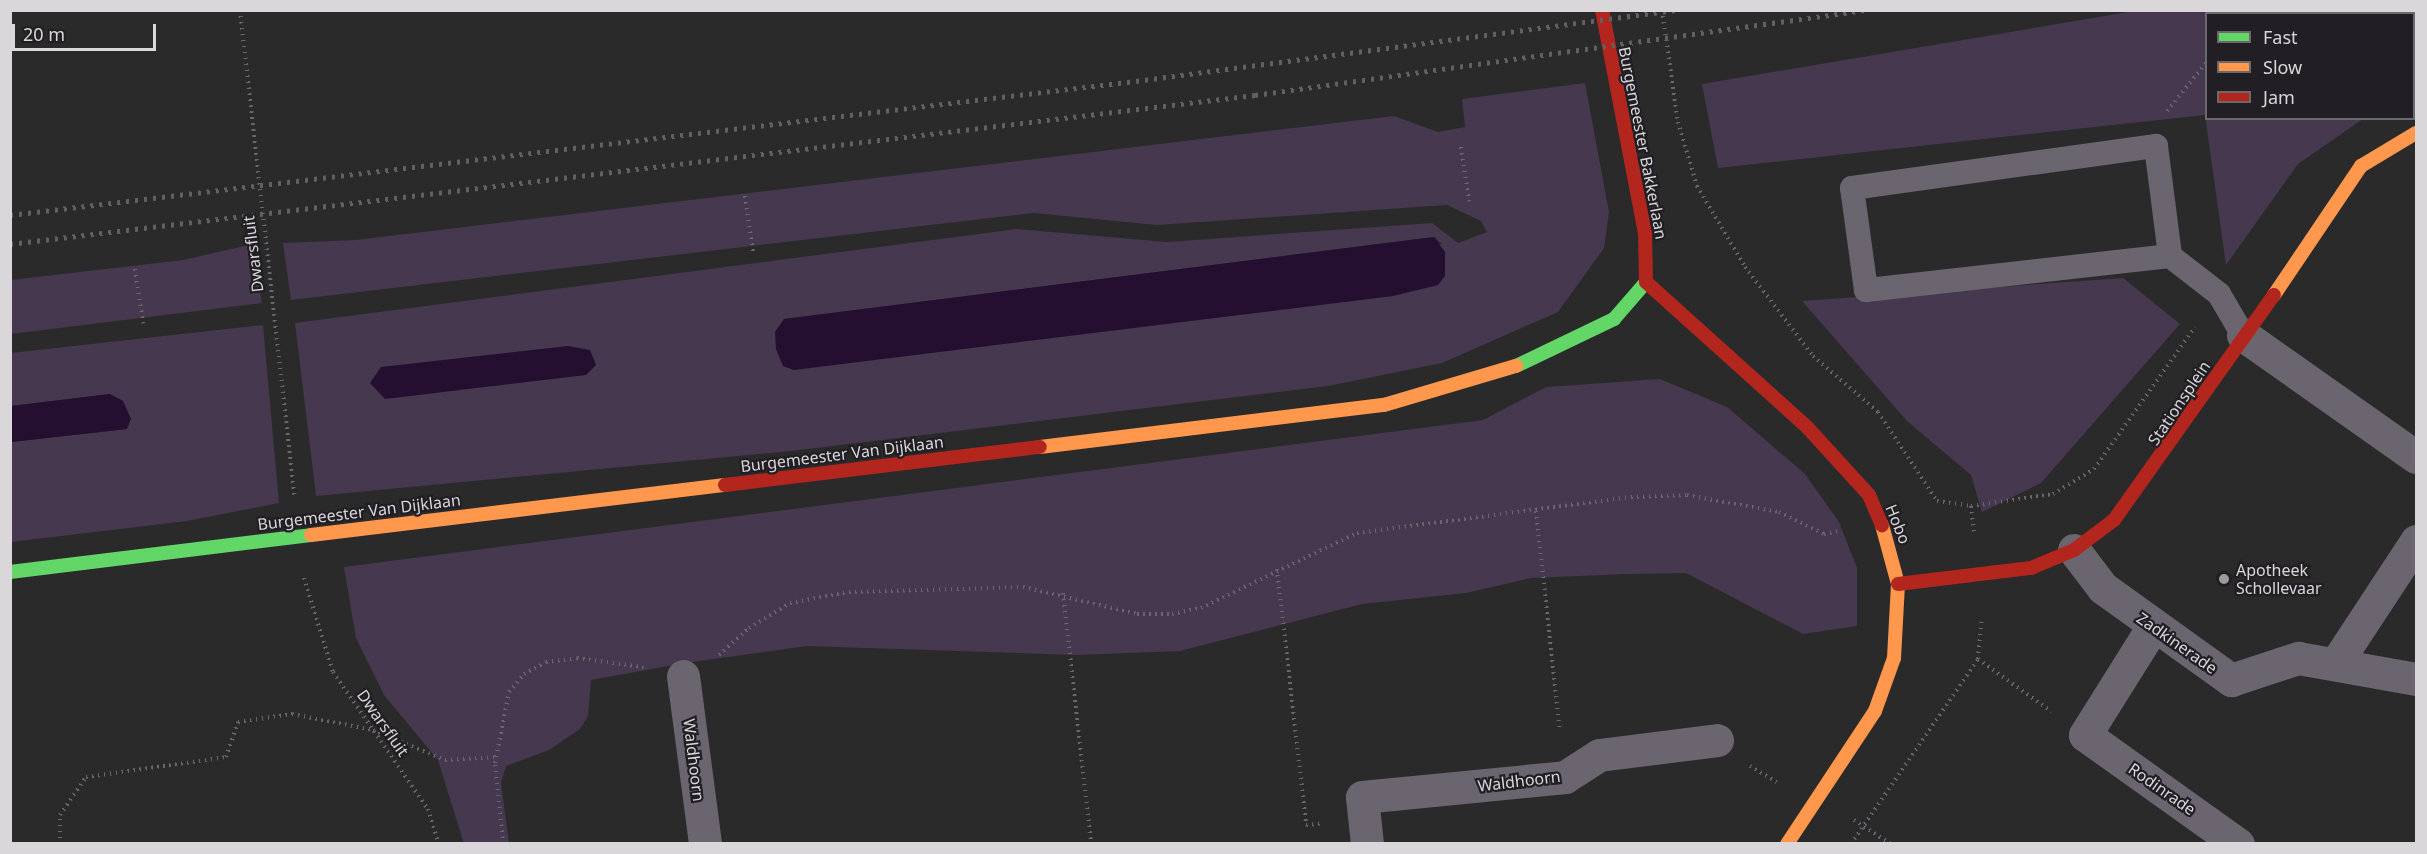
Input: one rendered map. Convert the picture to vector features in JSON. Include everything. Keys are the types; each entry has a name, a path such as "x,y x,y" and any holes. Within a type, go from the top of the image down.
{"street":[{"name":"Burgemeester Bakkerlaan","path":"1602,10 1646,233 1646,282"},
{"name":"Stationsplein","path":"1898,584 2031,568 2074,550 2114,520 2170,447 2243,335 2361,166 2416,133"},
{"name":"Hobo","path":"1646,282 1807,427 1869,495 1892,549 1898,584 1894,658 1875,711 1787,843"},
{"name":"Burgemeester Van Dijklaan","path":"10,572 1384,405 1508,370 1614,319 1646,282"},
{"path":"2243,335 2416,457"},
{"path":"2336,663 2416,541"},
{"name":"Zadkinerade","path":"2074,550 2103,588 2152,628 2231,680 2298,658 2416,679"},
{"path":"2085,735 2152,628"},
{"name":"Waldhoorn","path":"683,676 705,843"},
{"name":"Rodinrade","path":"2085,735 2238,843"},
{"name":"Waldhoorn","path":"1365,830 1362,797 1565,777 1599,755 1717,740"}],"lane":[{"path":"2170,256 2156,146 1852,188 1866,290 2170,256 2219,294 2243,335"}],"path":[{"name":"Dwarsfluit","path":"240,10 294,495"},
{"path":"1662,10 1678,122 1697,186 1745,267"},
{"path":"2192,76 2205,64"},
{"path":"1461,147 1469,201"},
{"path":"745,196 753,252"},
{"path":"135,269 143,323"},
{"name":"Stationsplein","path":"1971,507 2053,494 2094,469 2219,294"},
{"path":"503,843 496,757 509,692 524,674 546,662 621,662 683,676 790,603 849,592 946,586 1063,593 1137,614 1172,614 1201,608 1277,569 1357,533 1687,495 1779,512 1824,534 1879,519"},
{"path":"1536,511 1565,777"},
{"path":"1277,569 1306,825 1365,830"},
{"name":"Dwarsfluit","path":"304,578 333,672 428,809 439,843"},
{"path":"1063,593 1091,843"},
{"path":"1978,659 2085,735"},
{"path":"60,843 60,815 86,777 226,758 238,722 292,714 373,730 445,760 496,757"},
{"path":"1764,775 1780,784"}],"shaded area":[{"path":"2134,11 2205,12 2205,115 1718,168 1702,84"},
{"path":"2416,11 2416,99 2415,12 2356,12"},
{"path":"1585,83 1609,212 1604,248 1558,312 1442,363 1328,386 791,451 316,496 295,323 1017,229 1167,242 1432,223 1458,243 1487,232 1481,221 1447,205 1157,225 1034,213 291,300 283,243 356,240 1394,116 1438,132 1465,127 1462,99","holes":["1434,237 1442,244 775,332 784,319"]},
{"path":"2206,120 2362,120 2298,164 2226,265"},
{"path":"1434,237 1445,252 1445,276 1438,285 1393,296 794,370 783,366 776,349 775,332 784,319"},
{"path":"253,244 262,303 11,334 11,280 183,260"},
{"path":"2123,278 2180,324 2041,483 1982,512 1971,475 1907,421 1802,301"},
{"path":"263,325 279,503 187,521 11,542 11,442 127,429 110,394 11,406 10,353"},
{"path":"568,346 590,350 596,365 586,375 385,399 370,383 381,367"},
{"path":"1660,379 1727,407 1805,474 1839,522 1857,568 1857,626 1803,634 1686,573 1628,574 1531,578 1466,593 1362,604 1180,651 1076,655 807,646 685,663 591,680 588,716 580,729 549,750 506,766 501,783 509,843 464,844 438,760 384,695 356,638 344,567 1483,420 1546,387"},
{"path":"110,394 123,401 131,419 127,429 11,442 11,406"}],"railway":[{"path":"10,215 1136,81 1675,10"},
{"path":"10,244 1255,95 1865,10"}],"traffic: fast":[{"path":"1516,366 1614,319 1646,282"},
{"path":"10,572 311,535"}],"traffic: slow":[{"path":"2274,295 2361,166 2416,133"},
{"path":"1040,447 1384,405 1516,366"},
{"path":"311,535 725,485"},
{"path":"1787,844 1875,711 1894,658 1898,584 1882,525"}],"traffic: jam":[{"path":"1602,10 1645,233 1646,282"},
{"path":"1646,282 1807,427 1869,495 1882,525"},
{"path":"1898,584 2031,568 2074,550 2114,520 2274,295"},
{"path":"725,485 1040,447"}],"place":[{"name":"Apotheek Schollevaar","path":"2224,579"}]}
